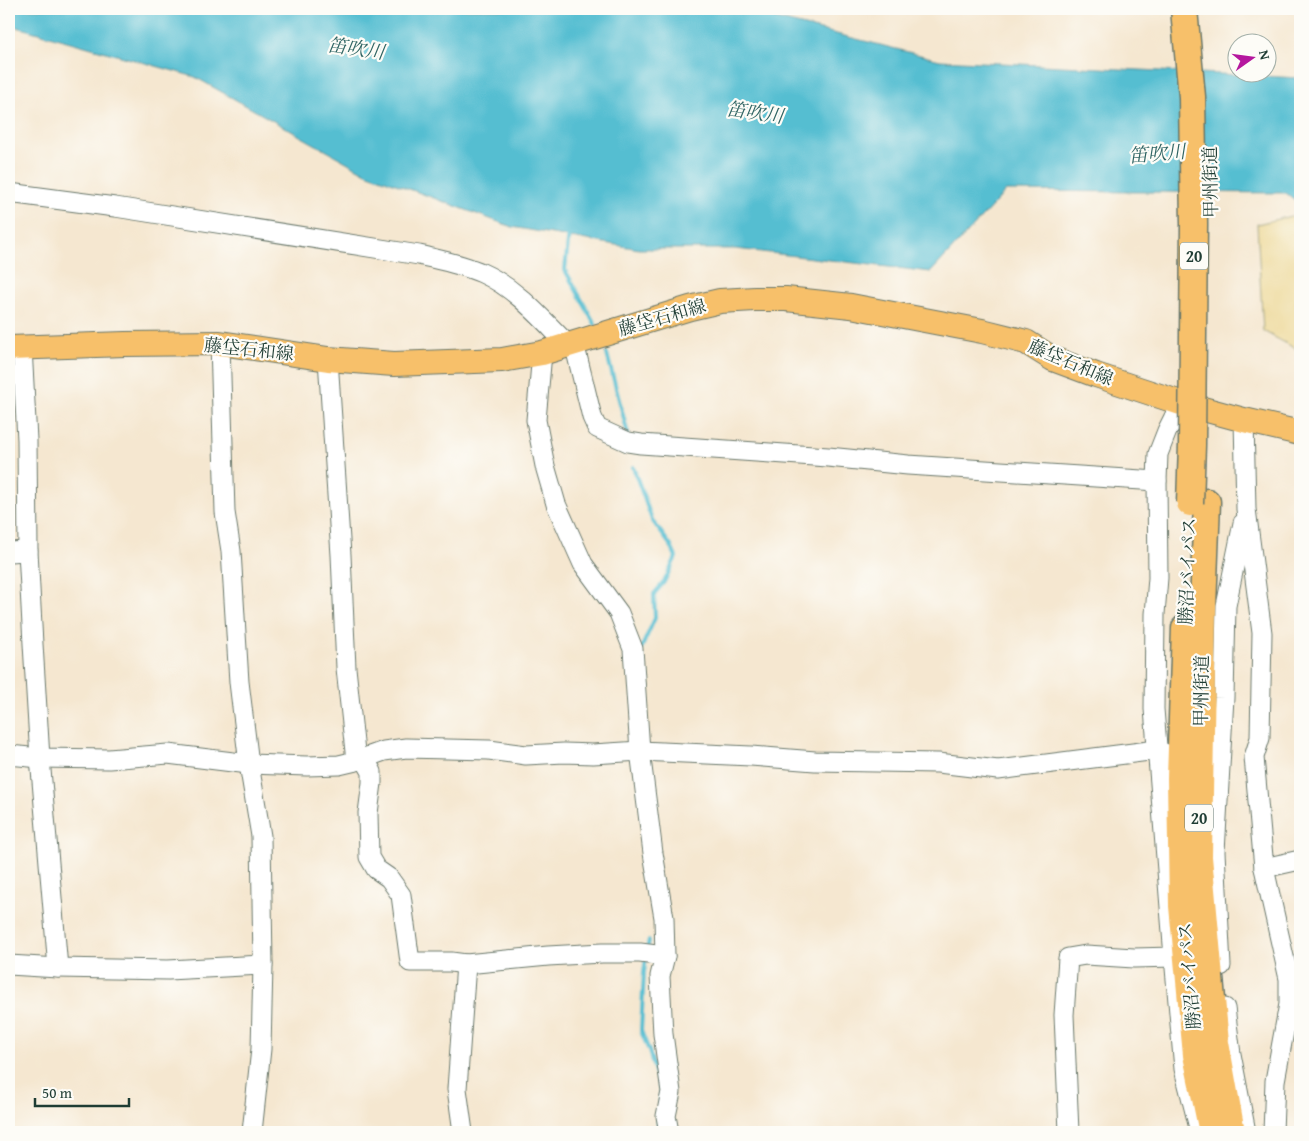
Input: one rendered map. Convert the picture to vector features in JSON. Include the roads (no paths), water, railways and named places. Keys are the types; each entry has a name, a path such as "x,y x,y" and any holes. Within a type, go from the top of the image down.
{"highway":[{"name":"勝沼バイパス","path":"1184,9 1192,97 1194,224 1192,446 1199,502 1180,778 1182,906 1196,1055 1212,1132"},
{"name":"甲州街道","path":"1201,9 1208,98 1211,179 1209,439 1199,502 1202,607 1199,857 1216,1043 1232,1132"}],"main road":[{"name":"藤垈石和線","path":"15,348 125,344 220,344 328,359 394,364 502,360 542,353 690,308 720,302 786,299 851,306 982,330 1026,342 1053,359 1181,403 1300,433"}],"street":[{"path":"9,193 115,207 418,255 456,264 483,274 514,293 572,344 592,417 598,428 628,442 908,465 1157,481"},
{"path":"220,344 225,512 231,551 239,682 249,764 262,836 262,1048 252,1132"},
{"path":"15,348 27,440 28,551 33,644 40,758 58,968"},
{"path":"542,353 536,420 545,466 556,504 583,564 619,613 633,649 640,751 653,853 664,918 653,955 660,976 663,1034 671,1092 666,1116 669,1132"},
{"path":"328,359 341,555 346,668 360,760 372,772 368,812 369,857 376,869 388,878 401,895 410,962 466,964 575,954 653,955"},
{"path":"1181,403 1158,454 1158,578 1155,614 1154,709 1162,753 1174,957 1184,1069 1200,1132"},
{"path":"1244,420 1246,509 1262,633 1260,738 1254,757 1264,868 1295,1003 1275,1081 1273,1132"},
{"path":"1246,509 1226,606 1224,698 1215,755 1216,852 1222,979 1231,1054 1246,1132"},
{"path":"9,552 28,551"},
{"path":"9,755 40,758 109,759 168,754 249,764 339,765 384,751 406,748 489,750 526,755 640,751 815,761 938,763 998,770 1162,753"},
{"path":"1215,755 1254,757"},
{"path":"1264,868 1300,860"},
{"path":"1070,1132 1064,1015 1068,958 1086,955 1134,958 1174,957"},
{"path":"463,1132 457,1089 466,964"},
{"path":"9,965 168,970 263,965"}],"water":[{"name":"笛吹川","path":"9,9 709,9 765,16 940,60 1226,74 1226,82 1276,82 1276,77 1300,78 1300,204 1286,193 1006,191 931,272 736,249 639,249 512,227 366,173 195,77 9,26"}],"waterway":[{"path":"569,232 565,270 595,324"},
{"path":"607,354 628,434"},
{"path":"633,467 652,520 671,546 676,557 664,582 654,594 655,618 641,649"},
{"path":"647,949 649,941"},
{"path":"646,958 641,1031 661,1092 660,1103"},
{"path":"658,1117 658,1132"}]}
